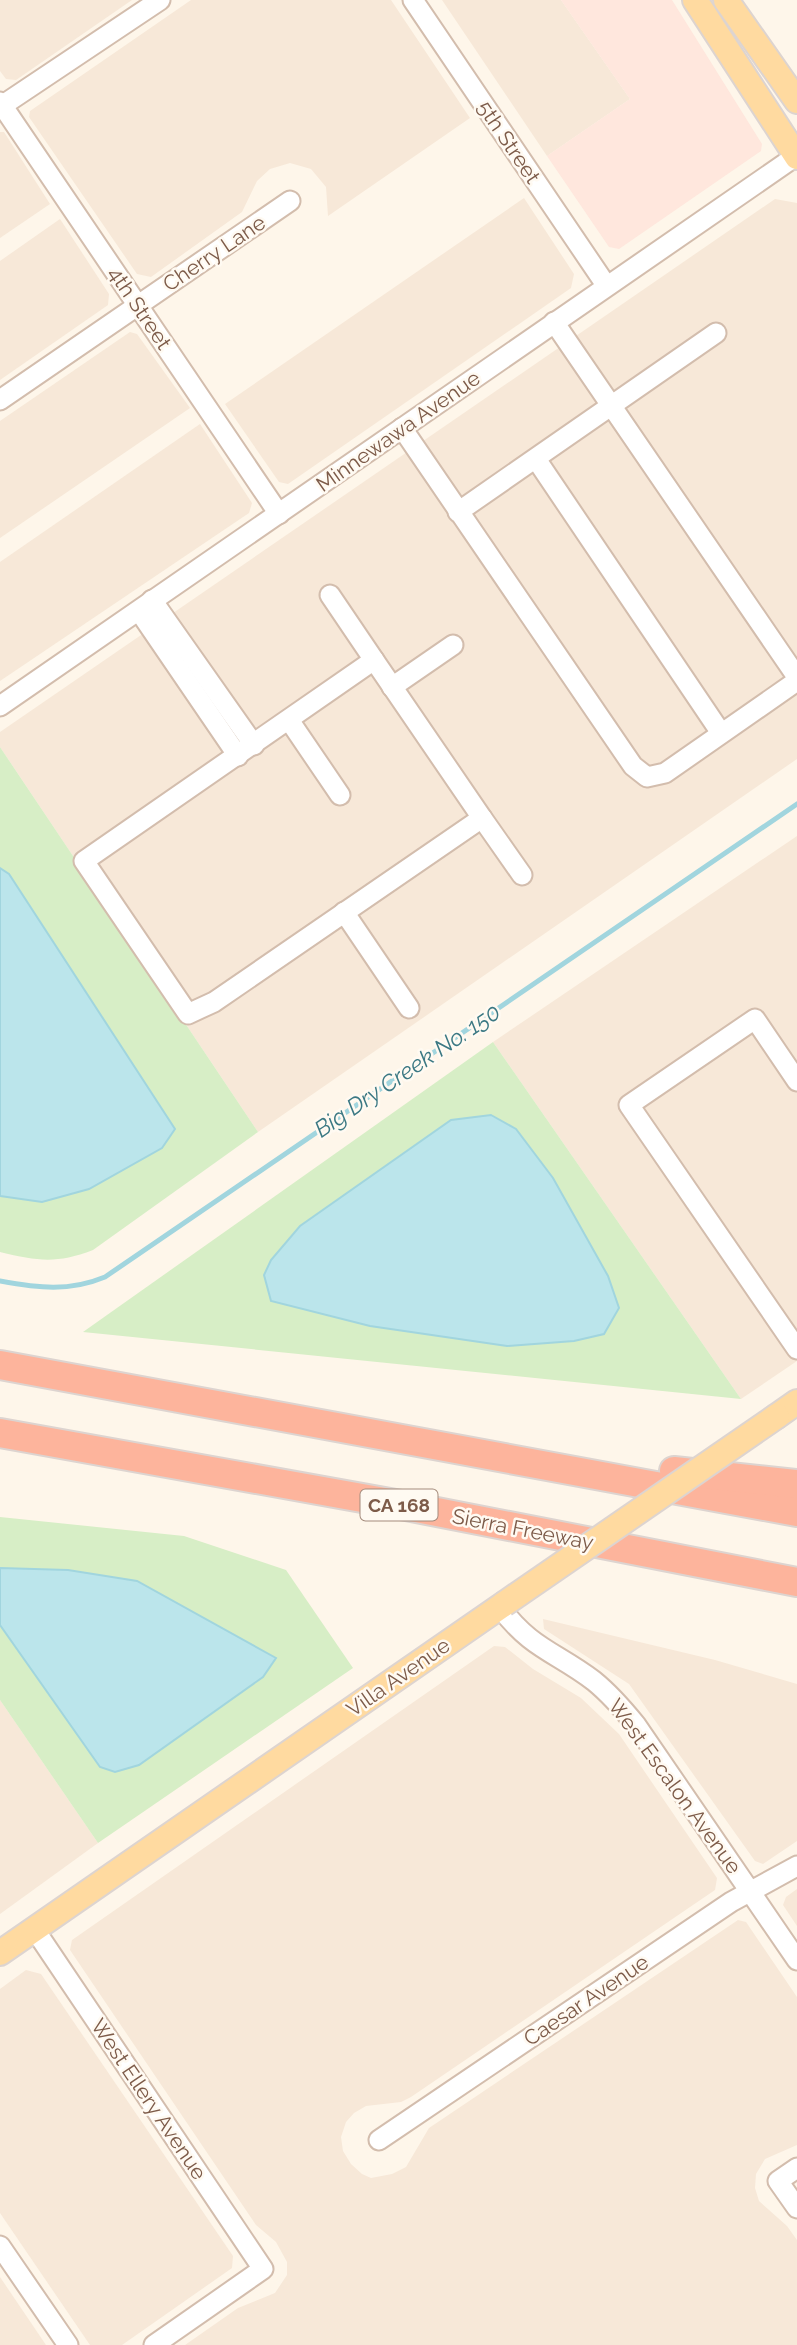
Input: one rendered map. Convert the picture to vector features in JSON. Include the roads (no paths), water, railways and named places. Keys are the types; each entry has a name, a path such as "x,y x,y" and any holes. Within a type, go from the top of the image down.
{"highway":[{"path":"0,1365 797,1512"},
{"name":"Sierra Freeway","path":"0,1433 401,1505 797,1582"},
{"path":"431,1446 797,1484"}],"main road":[{"path":"695,0 797,157"},
{"path":"726,0 797,101"},
{"name":"Villa Avenue","path":"0,1953 787,1409"}],"street":[{"path":"1,105 160,0"},
{"name":"5th Street","path":"413,0 606,285"},
{"name":"4th Street","path":"1,105 279,514"},
{"name":"Minnewawa Avenue","path":"0,706 606,285 797,157"},
{"name":"Cherry Lane","path":"0,400 290,201"},
{"path":"402,428 633,766 647,777 665,773 797,679 554,322"},
{"path":"458,512 716,333"},
{"path":"536,459 721,733"},
{"path":"330,595 522,875"},
{"path":"145,606 246,750"},
{"path":"392,687 453,645"},
{"path":"374,660 84,861 188,1014 214,1002 482,818"},
{"path":"289,720 340,795"},
{"path":"344,912 409,1008"},
{"path":"797,1081 755,1019 629,1105 797,1349"},
{"name":"West Escalon Avenue","path":"502,1606 521,1634 593,1680 612,1696 636,1725 797,1960"},
{"name":"Caesar Avenue","path":"379,2140 731,1902 797,1866"},
{"name":"West Ellery Avenue","path":"35,1930 264,2269 154,2345"},
{"path":"797,2168 778,2181 797,2208"},
{"path":"0,2246 68,2345"}],"water":[{"path":"0,868 9,874 175,1129 162,1148 89,1189 42,1202 0,1196"},
{"path":"491,1115 516,1129 553,1178 608,1276 619,1308 604,1334 574,1341 507,1346 370,1326 271,1301 264,1275 271,1260 300,1226 451,1120"},
{"path":"0,1568 68,1570 137,1581 276,1658 263,1677 139,1765 115,1772 100,1767 0,1625"}],"waterway":[{"name":"Big Dry Creek No. 150","path":"0,1281 66,1287 105,1277 797,804"}]}
